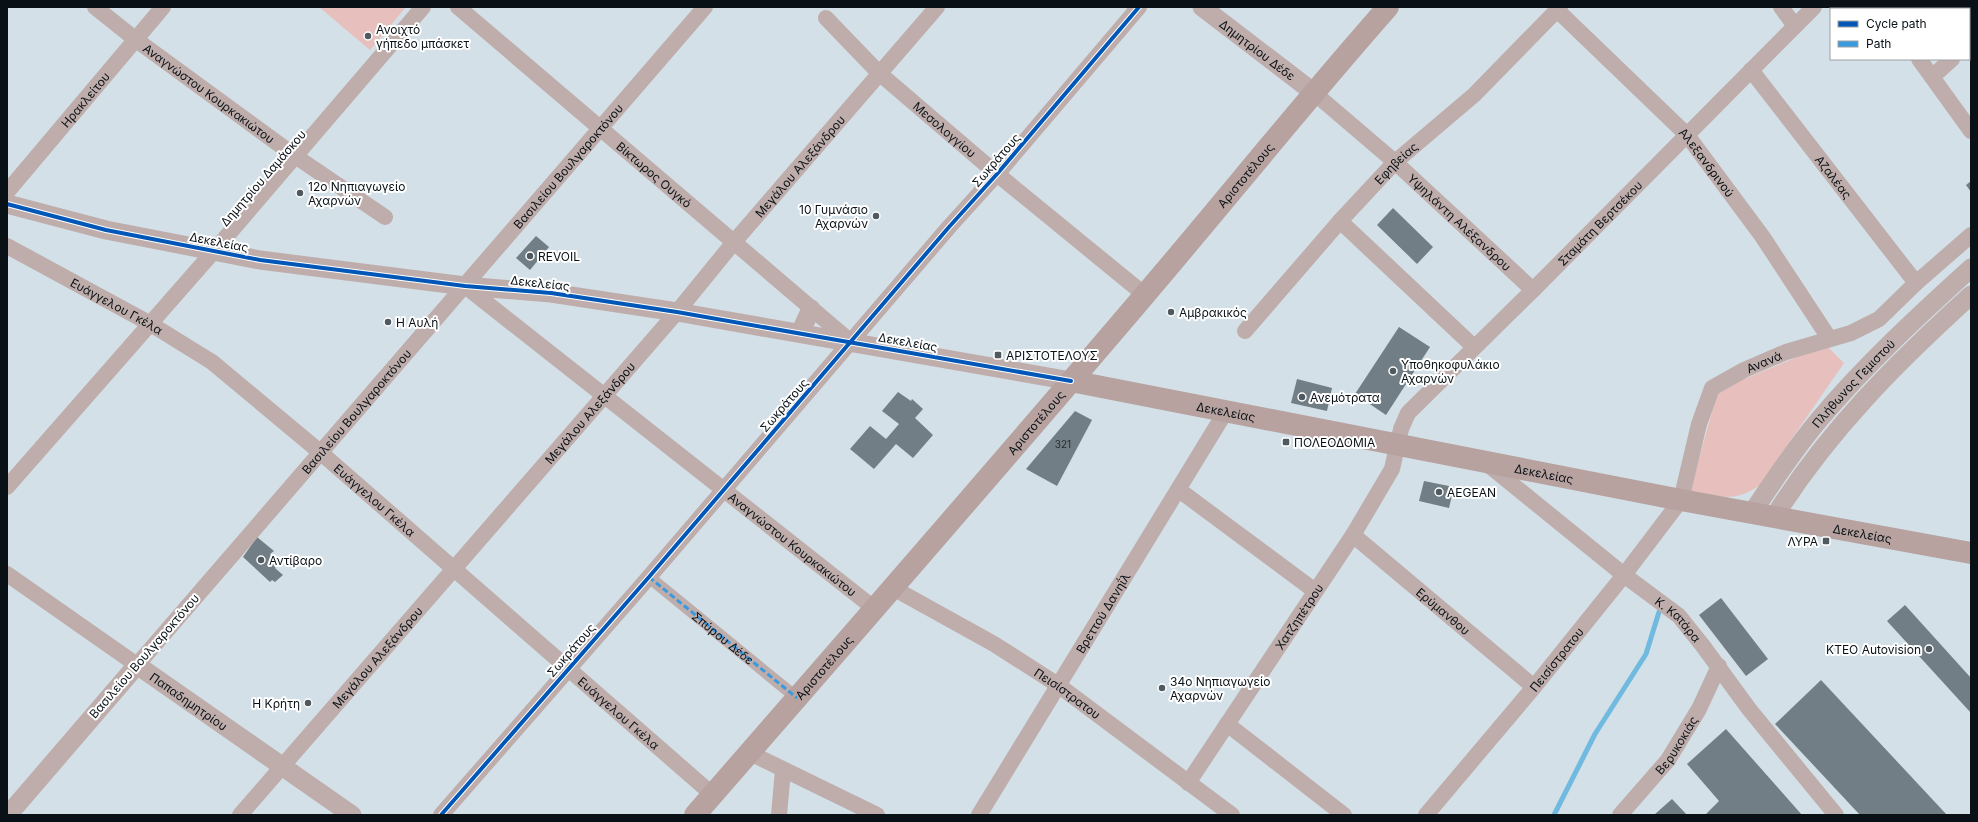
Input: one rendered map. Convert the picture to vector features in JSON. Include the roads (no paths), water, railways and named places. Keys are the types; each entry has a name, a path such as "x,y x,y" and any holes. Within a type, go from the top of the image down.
{"main road":[{"name":"Αριστοτέλους","path":"695,815 875,609 1145,295 1313,92 1388,7"},
{"name":"Δεκελείας","path":"1071,381 1681,500 1971,553"}],"street":[{"name":"Αναγνώστου Κουρκακιώτου","path":"95,7 135,39 295,156 385,216"},
{"name":"Ηρακλείτου","path":"7,192 163,7"},
{"name":"Δημητρίου Δαμάσκου","path":"7,487 149,323 214,252 423,7"},
{"name":"Βίκτωρος Ουγκό","path":"458,7 851,342"},
{"name":"Βασιλείου Βουλγαροκτόνου","path":"8,815 705,7"},
{"name":"Μεγάλου Αλεξάνδρου","path":"240,815 453,568 677,312 734,242 937,7"},
{"name":"Σωκράτους","path":"441,815 649,577 1139,7"},
{"name":"Δημητρίου Δέδε","path":"1202,7 1313,92"},
{"path":"1781,7 1795,26"},
{"name":"Σταμάτη Βερτσέκου","path":"1398,444 1401,429 1408,413 1533,290 1814,7"},
{"name":"Αλεξανδρινού","path":"1559,9 1687,135 1762,236 1829,338"},
{"name":"Εφηβείας","path":"1245,331 1340,221 1395,162 1474,95 1559,9"},
{"name":"Μεσολογγίου","path":"826,18 879,73 997,174 1145,295"},
{"path":"1920,60 1971,131"},
{"path":"1932,77 1951,60"},
{"name":"Αζαλέας","path":"1751,70 1916,284"},
{"name":"Υψηλάντη Αλέξανδρου","path":"1313,92 1395,162 1533,290"},
{"name":"Δεκελείας","path":"7,204 106,230 260,260 465,286 550,293 677,312 1071,381"},
{"path":"1340,221 1474,347"},
{"path":"1916,284 1971,235"},
{"name":"Ευάγγελου Γκέλα","path":"7,246 149,323 212,362 320,452 713,795"},
{"name":"Πλήθωνος Γεμιστού","path":"1752,513 1780,470 1818,421 1897,338 1971,268"},
{"name":"Ανανά","path":"1681,500 1699,424 1712,388 1738,373 1786,352 1829,338 1851,333 1879,319 1916,284"},
{"name":"Αναγνώστου Κουρκακιώτου","path":"465,286 875,609"},
{"name":"Πλήθωνος Γεμιστού","path":"1774,517 1796,483 1833,433 1923,338 1971,295"},
{"path":"800,333 811,309"},
{"name":"Βρεττού Δανηΐλ","path":"980,815 1226,411"},
{"name":"Χατζηπέτρου","path":"1188,783 1353,535 1392,469 1398,444"},
{"name":"Κ. Κατάρα","path":"1483,461 1624,575 1679,616 1719,666 1749,709 1836,815"},
{"path":"1179,490 1315,590"},
{"name":"Πεισίστρατου","path":"1426,815 1534,687 1624,575 1681,500"},
{"name":"Ερύμανθου","path":"1353,535 1534,687"},
{"name":"Παπαδημητρίου","path":"7,574 352,815"},
{"name":"Σπύρου Δέδε","path":"649,577 797,698"},
{"name":"Πεισίστρατου","path":"893,588 994,644 1058,685 1232,815"},
{"name":"Βερυκοκιάς","path":"1620,815 1671,755 1699,709 1719,666"},
{"path":"1227,724 1344,815"},
{"path":"750,753 877,815"},
{"path":"779,815 783,770"}],"waterway":[{"path":"1554,815 1595,734 1646,654 1659,612"}],"place":[{"name":"Ανοιχτό γήπεδο μπάσκετ","path":"368,36"},
{"name":"12ο Νηπιαγωγείο Αχαρνών","path":"300,193"},
{"name":"10 Γυμνάσιο Αχαρνών","path":"876,216"},
{"name":"REVOIL","path":"530,256"},
{"name":"Αμβρακικός","path":"1171,312"},
{"name":"Η Αυλή","path":"388,322"},
{"name":"ΑΡΙΣΤΟΤΕΛΟΥΣ","path":"998,355"},
{"name":"Υποθηκοφυλάκιο Αχαρνών","path":"1393,371"},
{"name":"Ανεμότρατα","path":"1302,397"},
{"name":"ΠΟΛΕΟΔΟΜΙΑ","path":"1286,442"},
{"name":"AEGEAN","path":"1439,492"},
{"name":"ΛΥΡΑ","path":"1826,541"},
{"name":"Αντίβαρο","path":"261,560"},
{"name":"ΚΤΕΟ Autovision","path":"1929,649"},
{"name":"34o Νηπιαγωγείο Αχαρνών","path":"1162,688"},
{"name":"Η Κρήτη","path":"308,703"}]}
